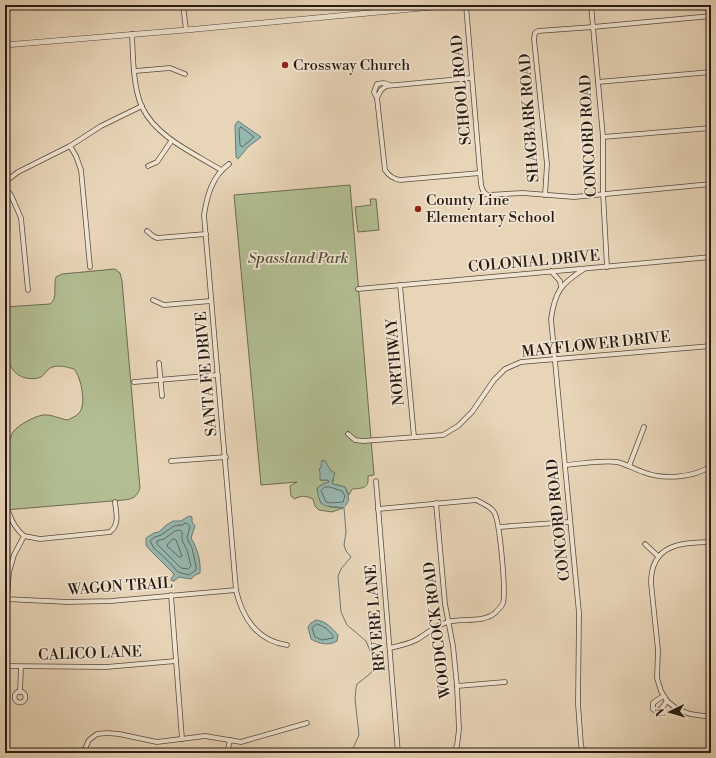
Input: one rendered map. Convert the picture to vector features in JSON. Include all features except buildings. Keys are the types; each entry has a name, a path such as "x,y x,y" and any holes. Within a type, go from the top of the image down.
{"street":[{"path":"183,5 186,30"},
{"path":"5,45 454,5"},
{"name":"SCHOOL ROAD","path":"466,5 471,78 483,191 488,195 523,193 545,195"},
{"name":"CONCORD ROAD","path":"591,5 603,137 603,193 607,267"},
{"path":"593,27 711,16"},
{"name":"SHAGBARK ROAD","path":"545,195 547,164 534,39 535,33 538,31 593,27"},
{"path":"132,34 137,91 142,106 153,124 172,140 221,170"},
{"path":"135,71 170,68 184,74"},
{"path":"598,82 711,72"},
{"path":"377,98 381,90 386,86 471,78"},
{"path":"390,86 384,83 377,84 374,92 377,98 385,170 387,174 394,180 400,180 480,173"},
{"path":"5,182 18,172 70,146 101,126 142,106"},
{"path":"603,137 711,128"},
{"path":"148,166 158,162 172,140"},
{"path":"70,146 76,156 81,170 90,268"},
{"name":"SANTA FE DRIVE","path":"229,164 221,170 211,186 206,200 204,215 226,457 236,590 244,616 254,628 276,644 287,645"},
{"path":"545,195 574,197 603,193 711,184"},
{"path":"5,188 11,195 21,218 28,290"},
{"path":"147,231 157,238 206,234"},
{"name":"COLONIAL DRIVE","path":"358,289 711,257"},
{"name":"CONCORD ROAD","path":"583,753 578,704 579,613 551,319 554,303 561,287 567,280 584,268"},
{"path":"551,272 560,281 561,287"},
{"name":"NORTHWAY","path":"400,285 414,437"},
{"path":"153,300 164,305 211,301"},
{"name":"MAYFLOWER DRIVE","path":"348,434 355,440 360,441 443,434 458,426 472,412 494,380 505,369 520,362 711,346"},
{"path":"159,363 162,396"},
{"path":"134,382 218,375"},
{"path":"630,466 644,427"},
{"path":"171,461 226,457"},
{"path":"565,465 608,461 619,462 643,473 664,476 688,476 702,472 711,466"},
{"name":"REVERE LANE","path":"376,481 398,753"},
{"path":"378,509 476,500 485,504 494,512 499,527 504,588 503,604 495,613 485,618 439,624 417,640 405,645 390,648"},
{"path":"9,512 11,520 16,528 24,536 40,539 110,532 114,529 117,523 115,502"},
{"name":"WOODCOCK ROAD","path":"436,503 445,604 453,646 457,686 459,728 457,746 452,753"},
{"path":"499,527 570,522"},
{"path":"6,599 9,572 14,555 24,536"},
{"path":"711,542 692,542 669,548 658,556 652,570 651,583 658,650 657,678 663,696 677,710 711,717"},
{"path":"645,544 658,556"},
{"name":"WAGON TRAIL","path":"6,599 68,602 111,601 236,590"},
{"path":"170,595 182,739"},
{"name":"CALICO LANE","path":"5,666 106,667 176,661"},
{"path":"20,692 21,667"},
{"path":"457,686 505,682"},
{"path":"663,696 652,703 653,708 656,711 661,709 667,701"},
{"path":"82,753 89,740 96,734 119,734 158,742 205,736 245,741 307,723"},
{"path":"227,753 230,740"}],"green space":[{"name":"Spassland Park","path":"350,185 374,475 368,476 366,486 352,489 349,495 345,487 333,484 332,482 334,480 328,480 329,482 317,488 321,503 330,507 343,508 332,512 319,510 311,498 301,496 295,499 291,496 290,486 297,482 261,485 234,195"},
{"path":"370,199 376,199 379,230 358,232 355,207 371,205"},
{"path":"115,269 120,273 122,281 140,488 138,494 127,500 5,510 5,448 8,445 15,429 31,419 43,415 68,420 79,413 83,404 83,398 81,384 74,369 56,366 49,369 41,377 32,379 18,374 12,368 6,349 5,307 50,304 55,296 56,277 62,274"}],"water":[{"path":"238,121 261,137 248,147 238,159 236,157 235,125"},
{"path":"322,460 325,461 331,471 335,473 332,482 333,484 345,487 348,495 348,503 343,508 325,506 320,501 317,488 329,482 328,480 320,480 319,469 321,468"},
{"path":"189,516 192,517 192,522 195,526 191,538 198,554 200,573 191,579 179,577 172,581 171,579 174,575 173,573 148,548 146,545 146,538 159,532 173,521 181,521"},
{"path":"316,620 326,623 331,627 338,635 337,641 331,644 324,644 311,639 308,627"}],"waterway":[{"path":"344,508 346,532 344,545 346,551 351,557 341,569 338,576 341,612 347,625 366,641 375,663 371,673 357,684 355,699 359,735 351,753"}],"place":[{"name":"Crossway Church","path":"285,65"},
{"name":"County Line Elementary School","path":"418,209"}]}
